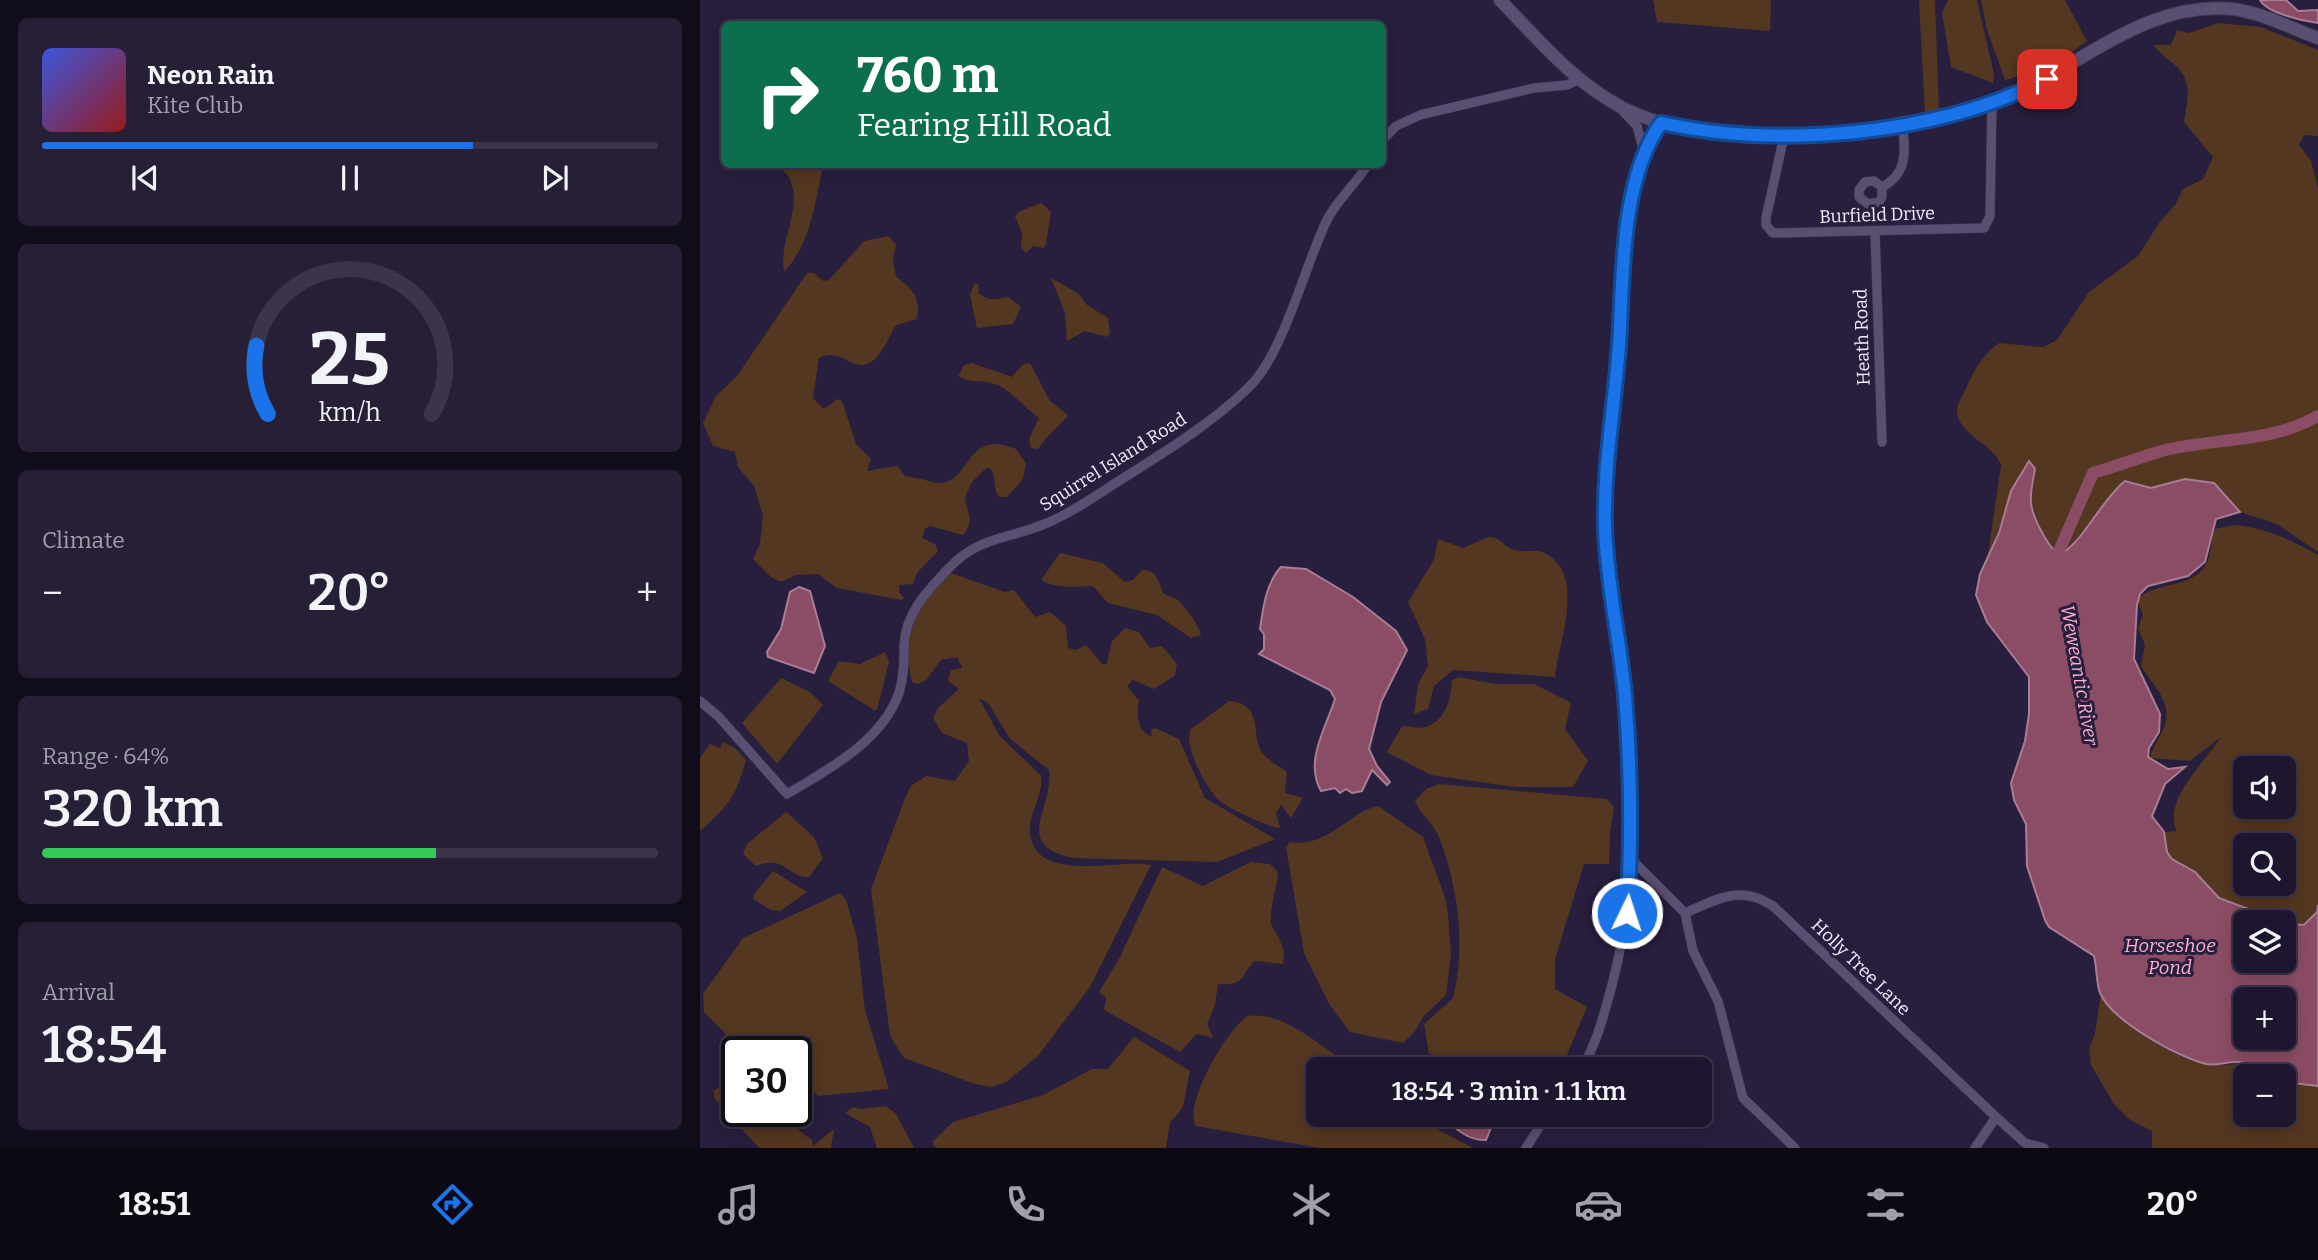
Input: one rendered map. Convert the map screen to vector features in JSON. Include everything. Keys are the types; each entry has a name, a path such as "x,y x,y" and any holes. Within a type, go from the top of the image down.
{"main road":[{"path":"1500,0 1580,79 1616,104 1661,123 1722,133 1784,136 1838,135 1992,103 2047,79 2135,27 2183,10 2233,9 2264,16 2318,38"}],"street":[{"path":"1386,137 1396,126 1420,115 1534,88 1567,85 1580,79"},
{"name":"Burfield Drive","path":"1784,136 1766,218 1768,230 1779,234 1978,229 1987,226 1992,103"},
{"path":"1616,104 1637,126 1644,152"},
{"path":"1586,1057 1604,1014 1627,913 1630,859 1629,748 1609,583 1606,480 1618,366 1623,250 1644,152 1661,123"},
{"path":"1882,187 1895,179 1902,165 1905,151 1902,123"},
{"name":"Squirrel Island Road","path":"700,701 719,717 788,794 812,782 860,746 885,718 898,695 904,671 907,629 914,609 926,592 961,556 978,544 1042,525 1086,502 1168,448 1251,386 1267,363 1327,219 1365,168"},
{"name":"Heath Road","path":"1875,231 1882,442"},
{"path":"1630,859 1685,912 1693,951 1718,1001 1743,1098 1795,1148"},
{"name":"Holly Tree Lane","path":"1685,912 1725,896 1749,894 1762,899 1789,919 1996,1117 2030,1147 2044,1148"},
{"path":"1975,1148 1996,1117"},
{"path":"1526,1148 1539,1127"}],"shaded area":[{"path":"1653,0 1771,0 1770,31 1657,22"},
{"path":"1919,0 1935,0 1939,111 1925,114"},
{"path":"1948,0 1977,0 1994,74 1993,83 1951,67 1942,13"},
{"path":"1981,0 2065,0 2087,41 2048,69 2005,80 1987,30"},
{"path":"2218,23 2261,27 2318,50 2318,136 2304,135 2299,145 2311,161 2318,188 2318,552 2277,524 2240,512 2214,483 2185,480 2151,488 2132,481 2120,485 2067,550 2060,554 2054,553 2031,504 2035,469 2029,461 2015,483 1988,555 2001,465 1992,451 1963,426 1957,411 1959,401 1980,362 1999,343 2043,347 2057,340 2089,292 2138,256 2159,223 2175,205 2183,189 2203,179 2213,157 2184,122 2188,96 2186,81 2178,67 2154,45 2171,45 2177,30 2189,33"},
{"path":"781,168 822,168 806,235 793,261 784,272 784,248 794,201 789,177"},
{"path":"1041,203 1051,212 1046,244 1044,248 1033,246 1026,253 1021,248 1022,233 1015,217 1018,212"},
{"path":"889,236 896,245 893,261 896,277 911,290 917,300 916,319 895,326 883,348 873,360 864,365 830,355 819,358 813,398 824,409 837,399 842,401 856,444 871,459 867,471 897,466 906,476 941,483 952,479 984,446 997,444 1016,449 1026,463 1023,479 1007,497 999,497 990,468 986,468 972,482 965,498 969,525 963,535 930,526 925,529 922,538 935,544 938,551 917,573 913,584 899,585 899,592 904,598 902,600 837,588 818,574 796,575 781,582 771,577 753,559 760,544 763,516 754,486 738,467 735,452 713,446 703,423 716,396 737,376 807,273 814,273 823,281 829,280 864,241"},
{"path":"1051,278 1079,294 1087,305 1108,318 1110,333 1107,337 1085,331 1067,341 1065,313"},
{"path":"974,284 978,284 979,294 983,297 1008,297 1021,307 1013,324 977,328 970,295"},
{"path":"972,363 1012,377 1023,364 1030,363 1050,401 1068,415 1038,449 1031,448 1029,439 1039,418 1000,386 958,376 964,365"},
{"path":"2234,525 2267,531 2318,555 2318,905 2312,920 2300,926 2296,925 2296,910 2247,910 2219,898 2195,872 2172,859 2167,852 2164,832 2177,831 2175,808 2180,795 2221,737 2190,761 2150,758 2164,727 2166,710 2160,694 2141,666 2145,645 2138,628 2143,615 2137,599 2153,590 2191,578 2199,573 2207,562 2215,529"},
{"path":"1488,537 1498,539 1515,550 1543,553 1559,565 1568,594 1555,677 1453,670 1434,686 1428,709 1414,714 1418,684 1428,666 1425,639 1408,602 1434,560 1438,539 1463,548"},
{"path":"1060,553 1103,563 1125,582 1133,580 1142,570 1151,572 1157,577 1163,593 1185,607 1201,635 1191,638 1157,615 1108,603 1093,586 1060,586 1041,580"},
{"path":"951,573 1005,592 1014,590 1035,617 1050,612 1066,626 1068,648 1076,650 1086,645 1103,665 1107,663 1112,641 1125,628 1139,632 1150,648 1162,646 1177,664 1175,675 1154,689 1133,680 1127,686 1139,701 1138,717 1143,731 1152,737 1151,730 1155,728 1179,739 1205,798 1275,839 1217,862 1073,858 1054,852 1044,844 1039,835 1049,784 1049,770 1010,739 988,703 979,698 999,735 1041,776 1040,791 1030,827 1036,850 1048,859 1063,864 1151,865 1090,987 1037,1057 1006,1082 991,1087 972,1083 904,1058 891,1038 871,889 911,786 926,776 955,781 969,761 967,743 942,733 933,718 938,708 959,689 948,681 951,670 962,668 957,657 941,660 926,680 918,684 912,682 909,665 910,636 919,612 946,575"},
{"path":"885,652 889,662 877,710 828,681 839,661 860,664"},
{"path":"1459,677 1495,684 1534,684 1571,703 1565,729 1588,761 1573,787 1514,787 1431,775 1387,752 1402,726 1422,728 1443,715 1449,702 1452,680"},
{"path":"781,678 810,692 823,705 777,764 742,723"},
{"path":"1229,701 1248,708 1253,715 1260,749 1267,758 1287,772 1285,793 1303,798 1291,818 1281,805 1276,813 1280,828 1249,817 1220,801 1197,766 1190,745 1191,729"},
{"path":"723,742 735,748 746,760 730,800 700,831 700,758 710,744 720,748"},
{"path":"1439,784 1607,799 1614,807 1609,864 1584,864 1555,959 1555,989 1587,1007 1566,1057 1446,1057 1429,1054 1424,1024 1453,998 1459,937 1455,896 1446,856 1439,837 1415,801 1426,789"},
{"path":"1378,806 1423,837 1445,897 1448,914 1451,954 1446,995 1423,1017 1415,1031 1403,1043 1350,1032 1329,1004 1304,953 1286,847 1290,842 1316,840 1328,835 1368,809"},
{"path":"786,812 814,837 823,858 809,877 796,874 780,864 766,863 756,866 743,854 747,844"},
{"path":"1251,862 1270,864 1278,872 1271,923 1283,948 1283,964 1254,961 1238,982 1218,984 1215,1005 1207,1024 1213,1038 1197,1034 1180,1052 1104,1010 1106,998 1099,992 1118,961 1162,867 1203,886"},
{"path":"773,871 807,892 780,911 771,910 753,899"},
{"path":"840,893 846,900 857,938 865,1010 889,1089 818,1096 812,1090 812,1036 728,1036 704,1012 703,994 743,938"},
{"path":"2101,994 2150,1039 2179,1056 2210,1064 2233,1064 2233,1127 2296,1127 2296,1083 2318,1086 2318,1148 2152,1148 2152,1131 2129,1119 2114,1104 2091,1065 2089,1049 2095,1033"},
{"path":"1248,1016 1279,1020 1340,1057 1306,1057 1306,1127 1433,1127 1473,1148 1320,1148 1196,1126 1194,1115 1201,1085 1219,1051"},
{"path":"1134,1037 1190,1071 1183,1107 1170,1123 1166,1148 936,1148 932,1142 953,1122 1043,1095 1092,1069 1108,1069"},
{"path":"721,1086 721,1106 715,1099 713,1091"},
{"path":"886,1106 896,1114 914,1148 877,1148 870,1127 845,1113 853,1107 861,1109"},
{"path":"740,1127 794,1127 812,1140 813,1146 834,1129 831,1148 759,1148"}],"water":[{"path":"2260,0 2286,0 2298,11 2318,10 2318,23 2277,12"},
{"name":"Horseshoe Pond","path":"2029,461 2035,469 2031,499 2034,516 2046,540 2060,554 2076,541 2125,481 2151,488 2185,479 2214,483 2240,512 2216,519 2205,562 2188,576 2148,586 2140,594 2134,659 2160,714 2159,732 2149,748 2148,757 2168,769 2185,767 2165,784 2152,816 2164,832 2167,852 2172,859 2195,872 2219,898 2251,910 2233,910 2233,973 2296,973 2296,924 2304,925 2317,912 2318,905 2318,1086 2296,1083 2296,1064 2206,1064 2163,1046 2132,1026 2107,1004 2100,993 2094,956 2049,927 2027,866 2026,824 2014,800 2011,783 2025,741 2029,714 2029,677 1987,622 1976,595 1980,574 1999,533 2011,491"},
{"path":"1281,567 1306,569 1353,597 1396,631 1407,650 1381,702 1369,749 1377,766 1390,782 1387,785 1372,770 1362,791 1352,793 1346,789 1340,793 1335,788 1321,791 1316,780 1316,756 1335,699 1330,690 1259,654 1264,649 1264,634 1260,629 1266,596"},
{"path":"799,587 810,591 825,646 814,673 768,657 767,652 781,629 790,592"},
{"path":"1456,1127 1491,1127 1486,1140 1475,1139"}],"waterway":[{"name":"Weweantic River","path":"2052,567 2093,473 2165,450 2281,431 2318,416"}],"route":[{"path":"1627,913 1631,858 1629,748 1625,694 1609,583 1605,528 1606,480 1618,366 1623,250 1638,172 1650,138 1661,123 1722,133 1838,135 1992,103 2047,79"}]}
